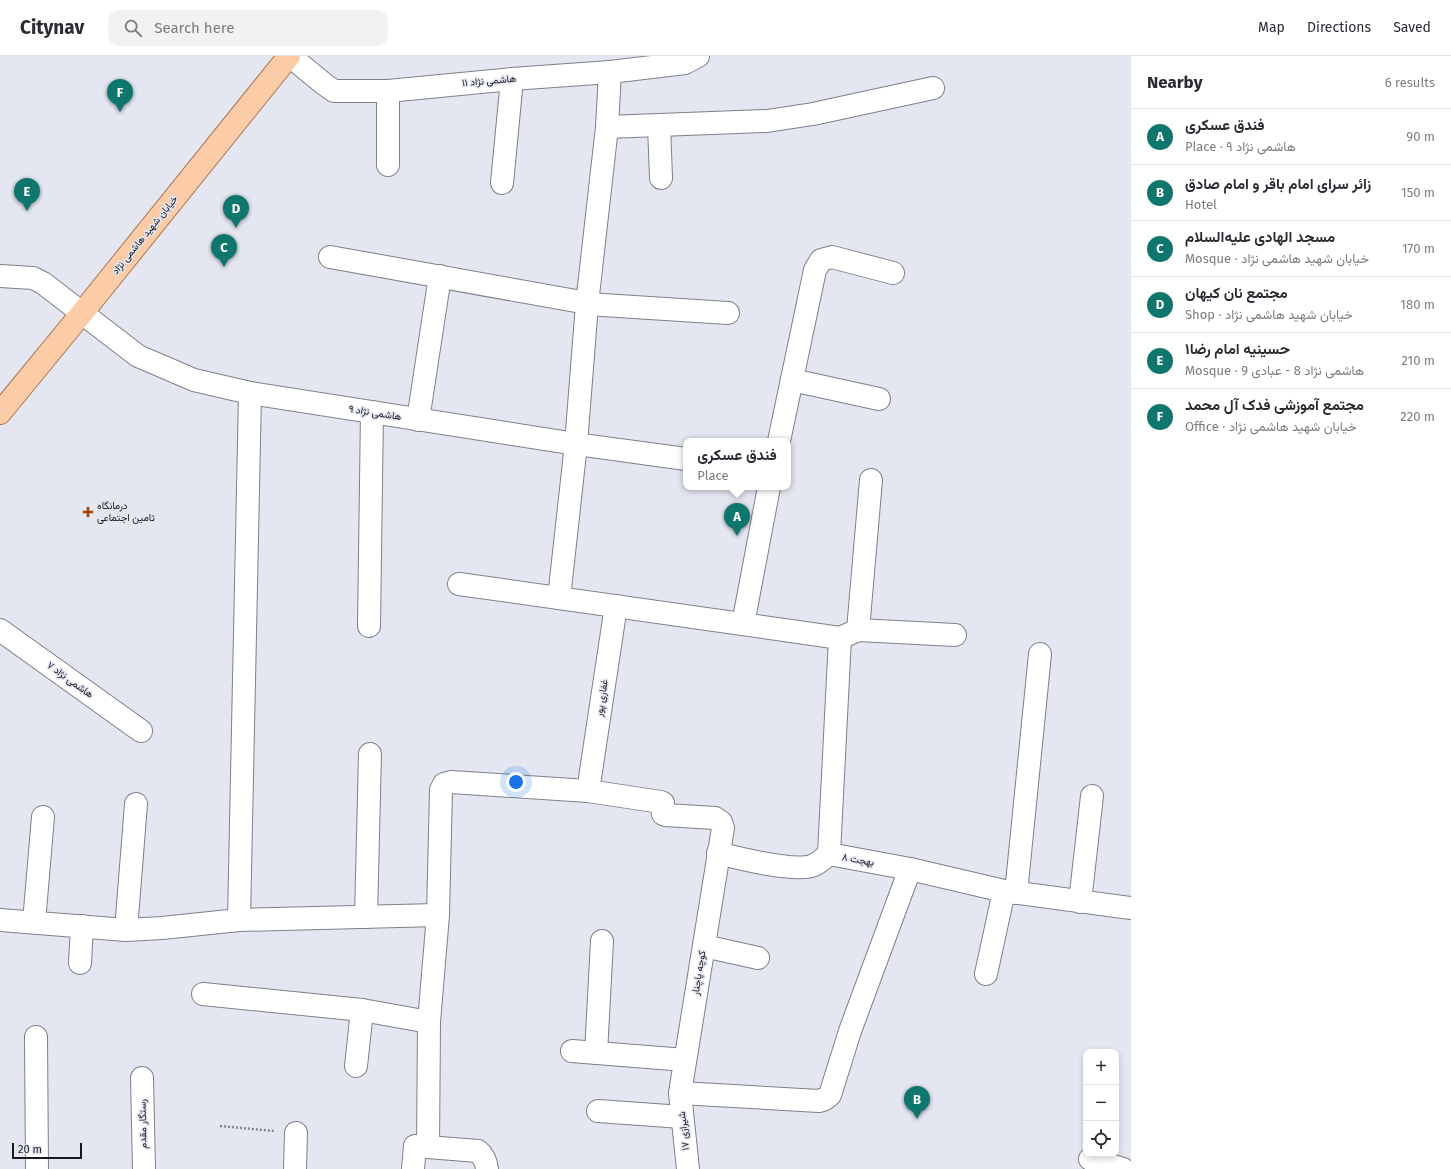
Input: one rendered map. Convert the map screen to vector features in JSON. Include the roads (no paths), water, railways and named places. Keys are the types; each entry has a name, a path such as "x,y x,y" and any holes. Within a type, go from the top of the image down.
{"main road":[{"name":"خیابان شهید هاشمی نژاد","path":"0,413 289,56"}],"street":[{"name":"هاشمی نژاد ۱۱","path":"289,56 334,91 388,91 512,79 610,72 685,63 698,56"},
{"path":"559,598 576,444 587,304 607,127 610,72"},
{"path":"502,183 512,79"},
{"path":"607,127 767,122 813,114 932,88"},
{"path":"388,91 388,165"},
{"path":"659,125 661,178"},
{"path":"330,257 576,300 587,304 728,313"},
{"path":"779,438 815,270 821,260 832,257 893,273"},
{"name":"هاشمی نژاد ۹","path":"0,276 32,278 43,283 138,356 194,380 250,393 418,420 576,444 683,458"},
{"path":"418,420 440,276"},
{"path":"792,380 879,399"},
{"path":"239,920 250,393"},
{"path":"369,626 372,412"},
{"path":"829,854 849,634 871,480"},
{"path":"743,624 768,490"},
{"path":"459,584 743,624 849,634 955,635"},
{"name":"غفاری پور","path":"588,791 616,606"},
{"name":"هاشمی نژاد ۷","path":"0,630 141,731"},
{"path":"986,974 1010,892 1040,654"},
{"path":"366,917 370,754"},
{"path":"428,1147 430,1022 438,915 441,790 444,784 451,782 588,791 661,802 664,805 662,814 665,815 715,818 721,822 723,828 718,853"},
{"path":"1080,902 1092,796"},
{"path":"126,930 136,804"},
{"path":"34,922 43,817"},
{"name":"بهجت ۸","path":"718,853 761,863 799,868 813,866 829,854 910,869 1010,892 1131,908"},
{"name":"کوچه پاچنار","path":"680,1093 718,853"},
{"path":"680,1093 819,1101 830,1095 850,1031 910,869"},
{"path":"0,920 126,930 239,920 438,915"},
{"path":"80,964 82,926"},
{"path":"596,1053 602,941"},
{"path":"704,946 758,958"},
{"path":"203,994 362,1010 430,1022"},
{"path":"356,1066 362,1010"},
{"path":"36,1037 37,1169"},
{"path":"572,1051 685,1060"},
{"name":"رستگار مقدم","path":"142,1078 144,1169"},
{"name":"شیرازی ۱۷","path":"680,1093 688,1169"},
{"path":"598,1111 682,1117"},
{"path":"295,1169 296,1133"},
{"path":"413,1169 415,1146 478,1151 483,1155 486,1169"},
{"path":"1090,1158 1123,1169"}],"place":[{"name":"مجتمع آموزشی فدک آل محمد","path":"120,112"},
{"name":"حسینیه امام رضا۱","path":"27,211"},
{"name":"مجتمع نان کیهان","path":"236,228"},
{"name":"مسجد الهادی علیه‌السلام","path":"224,267"},
{"name":"درمانگاه تامین اجتماعی","path":"88,512"},
{"name":"فندق عسکری","path":"737,536"},
{"name":"زائر سرای امام باقر و امام صادق","path":"917,1119"}]}
